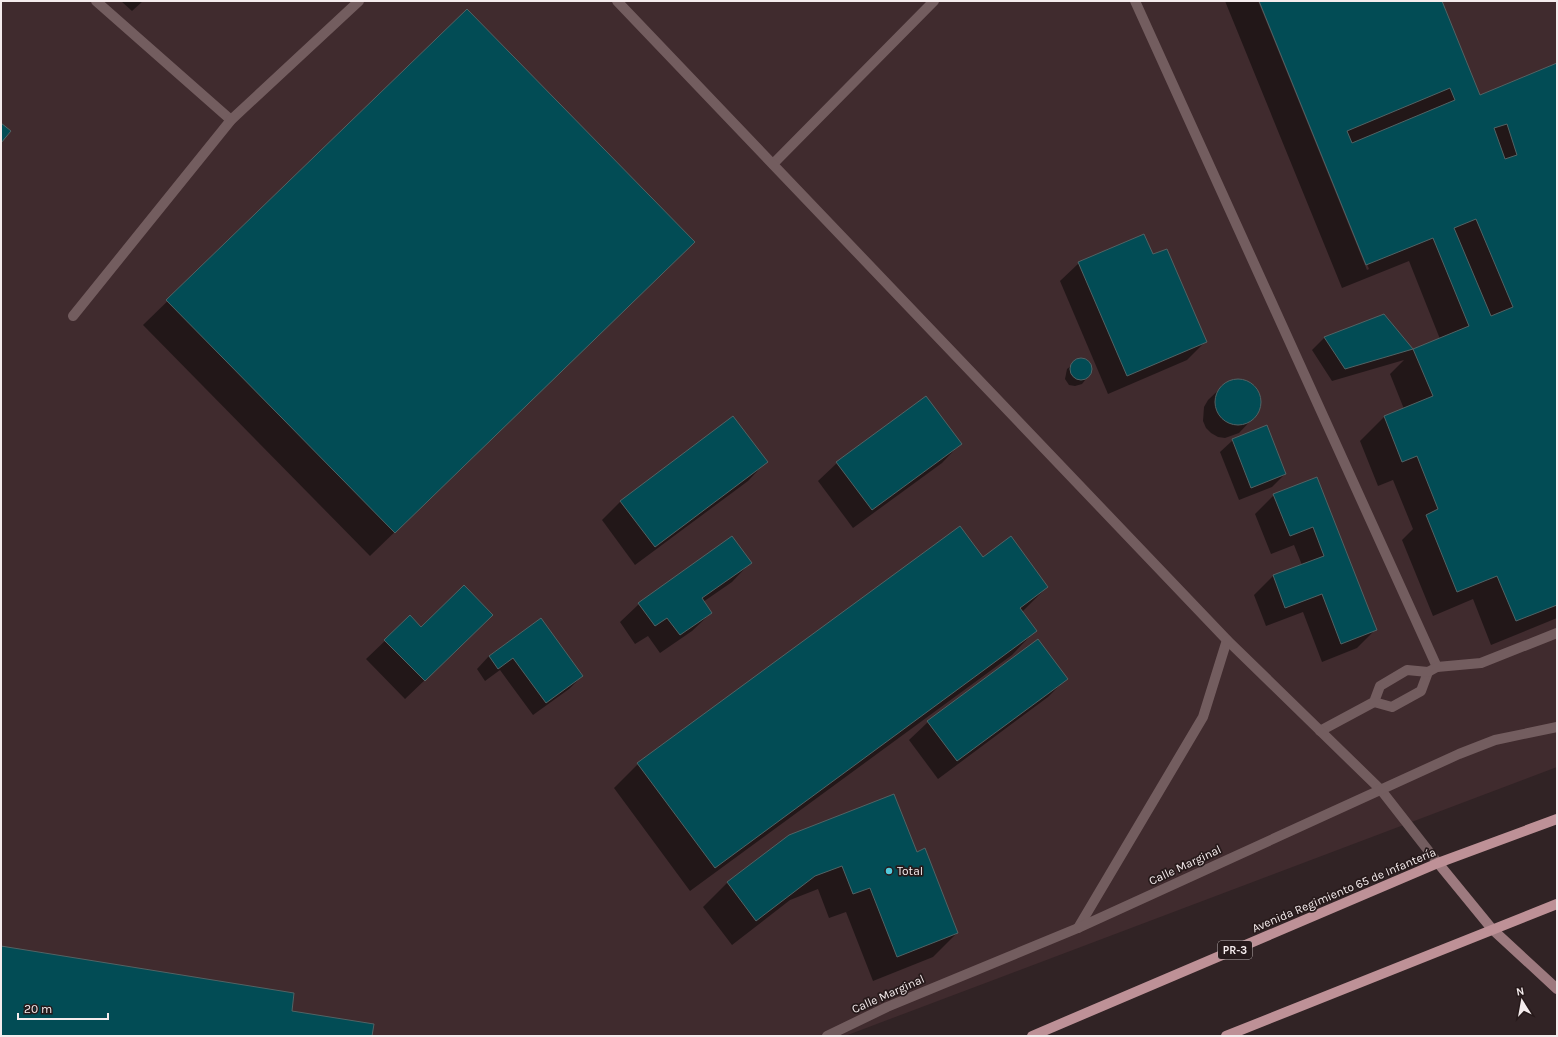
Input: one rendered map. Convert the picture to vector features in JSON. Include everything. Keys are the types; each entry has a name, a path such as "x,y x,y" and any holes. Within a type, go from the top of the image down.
{"main road":[{"name":"Avenida Regimiento 65 de Infantería","path":"1032,1036 1438,863 1557,819"},
{"path":"1226,1036 1557,904"}],"street":[{"path":"96,1 230,120"},
{"path":"73,316 230,120 359,1"},
{"path":"617,1 1227,640 1381,790 1492,929 1557,989"},
{"path":"773,164 934,1"},
{"path":"1135,1 1432,670"},
{"path":"1374,702 1380,686 1407,670 1432,670 1481,663 1557,633"},
{"path":"1078,928 1203,717 1227,640"},
{"path":"1320,731 1374,702 1392,706 1421,691 1432,670"},
{"name":"Calle Marginal","path":"827,1036 887,1007 1078,928 1459,754 1495,740 1557,727"}],"shaded area":[{"path":"1,1 1557,1 1557,767 845,1036 1,1036"}],"building":[{"path":"1259,1 1442,1 1480,95 1557,63 1557,605 1516,621 1497,576 1457,592 1426,515 1438,509 1417,456 1402,462 1384,416 1433,396 1413,349 1469,326 1433,238 1366,265","holes":["1450,88 1455,100 1352,143 1347,131","1507,124 1517,155 1505,159 1494,128","1476,219 1513,307 1491,316 1454,228"]},
{"path":"467,9 695,242 395,533 166,300"},
{"path":"1,123 11,131 1,143"},
{"path":"1144,234 1153,254 1167,249 1207,342 1127,376 1078,262"},
{"path":"1384,314 1413,349 1345,369 1324,337"},
{"path":"1081,358 1089,361 1092,369 1089,377 1081,380 1073,377 1070,369 1073,361"},
{"path":"1243,379 1255,385 1260,393 1260,411 1255,419 1247,424 1233,425 1221,419 1216,411 1215,397 1221,385 1229,380"},
{"path":"926,396 962,444 872,510 836,462"},
{"path":"733,416 768,462 655,547 620,501"},
{"path":"1267,425 1286,474 1251,488 1232,439"},
{"path":"1317,477 1377,630 1341,644 1322,594 1285,608 1273,575 1324,556 1313,527 1290,536 1273,494"},
{"path":"960,526 983,557 1011,536 1048,587 1020,608 1037,631 715,868 637,763"},
{"path":"732,536 752,563 702,598 712,613 680,635 667,618 655,626 638,603"},
{"path":"464,585 493,615 425,681 384,640 410,615 421,627"},
{"path":"541,618 583,676 546,703 513,658 498,669 489,656"},
{"path":"1038,639 1068,679 957,761 927,721"},
{"name":"Total","path":"894,794 917,852 925,848 958,933 897,957 870,888 853,894 842,866 815,876 756,921 727,882 789,835"},
{"path":"1,946 294,993 292,1011 374,1024 372,1036 1,1036"}],"place":[{"name":"Total","path":"889,871"}]}
